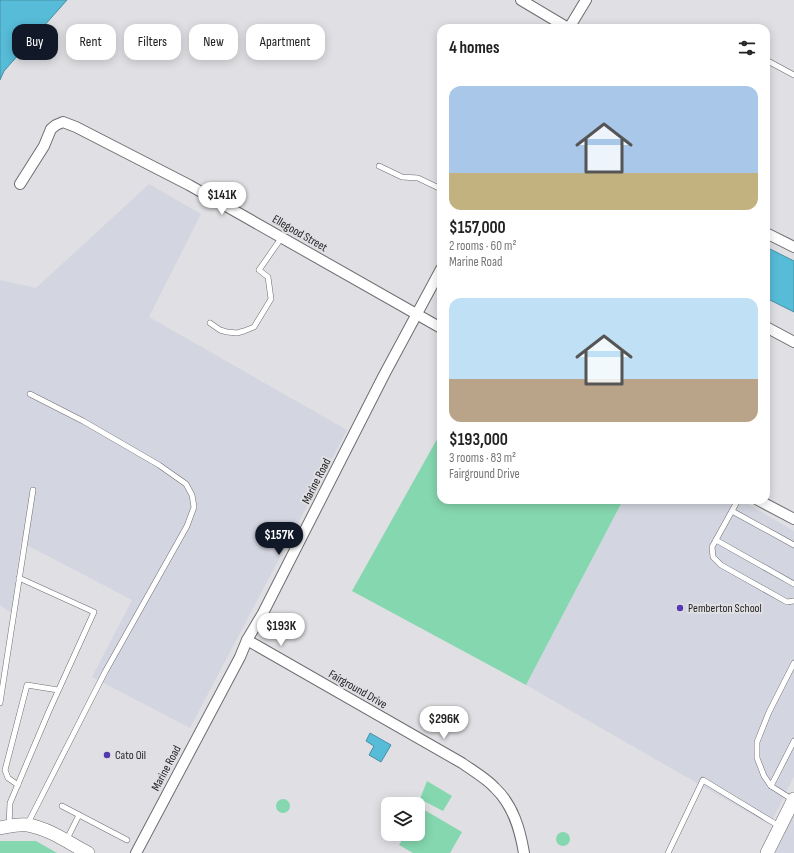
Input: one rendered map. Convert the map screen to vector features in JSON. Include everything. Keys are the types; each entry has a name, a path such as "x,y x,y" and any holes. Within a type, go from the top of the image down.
{"street":[{"path":"521,0 562,24"},
{"path":"571,24 586,0"},
{"name":"Ellegood Street","path":"20,184 44,146 51,129 63,122 76,127 189,185 437,326"},
{"path":"770,235 794,247"},
{"name":"Marine Road","path":"136,853 240,658 247,640 263,613 416,314 437,276"},
{"path":"770,329 794,342"},
{"path":"766,504 794,519"},
{"name":"Fairground Drive","path":"247,640 462,763 479,775 495,788 512,810 519,830 524,853"},
{"path":"767,853 794,800"},
{"path":"4,827 27,825 41,829 88,853"}],"lane":[{"path":"770,62 794,75"},
{"path":"379,166 402,177 418,178 437,187"},
{"path":"210,323 220,330 227,332 244,331 254,327 271,299 268,277 259,270 282,238"},
{"path":"27,825 102,677 187,526 194,507 192,495 186,484 159,465 83,421 30,394"},
{"path":"0,703 33,490"},
{"path":"736,504 712,547 712,552 716,561 787,602 794,601"},
{"path":"732,511 794,545"},
{"path":"716,540 794,584"},
{"path":"4,827 10,803 58,690 94,612 19,578"},
{"path":"794,663 769,712 757,742 758,758 764,776 771,786 794,800"},
{"path":"18,785 8,778 6,770 27,685 58,690"},
{"path":"771,786 794,741"},
{"path":"668,853 703,780 780,826"},
{"path":"62,806 127,840"},
{"path":"66,841 79,815"}],"shaded area":[{"path":"149,184 201,214 149,317 347,430 190,728 92,677 132,600 21,542 11,613 0,605 0,280 36,288"},
{"name":"Pemberton School","path":"621,504 748,504 794,531 794,776 770,825 526,685"},
{"path":"794,814 794,853 775,853"}],"green space":[{"path":"437,439 437,504 621,504 526,685 352,591"},
{"path":"427,781 452,796 443,811 425,802 425,797 421,797"},
{"path":"283,799 288,801 290,806 288,811 283,813 278,811 276,806 278,801"},
{"path":"425,810 462,832 450,853 413,853 399,845 402,841 425,841"},
{"path":"563,832 568,834 570,839 568,844 563,846 558,844 556,839 558,834"},
{"path":"0,841 36,841 57,853 0,853"}],"water":[{"path":"0,0 67,0 46,24 12,24 12,60 14,60 4,71 0,80"},
{"path":"770,249 794,261 794,312 770,300"},
{"path":"370,733 391,745 381,762 369,755 374,746 366,741"}],"place":[{"name":"Pemberton School","path":"680,608"},
{"name":"Cato Oil","path":"107,755"}]}
